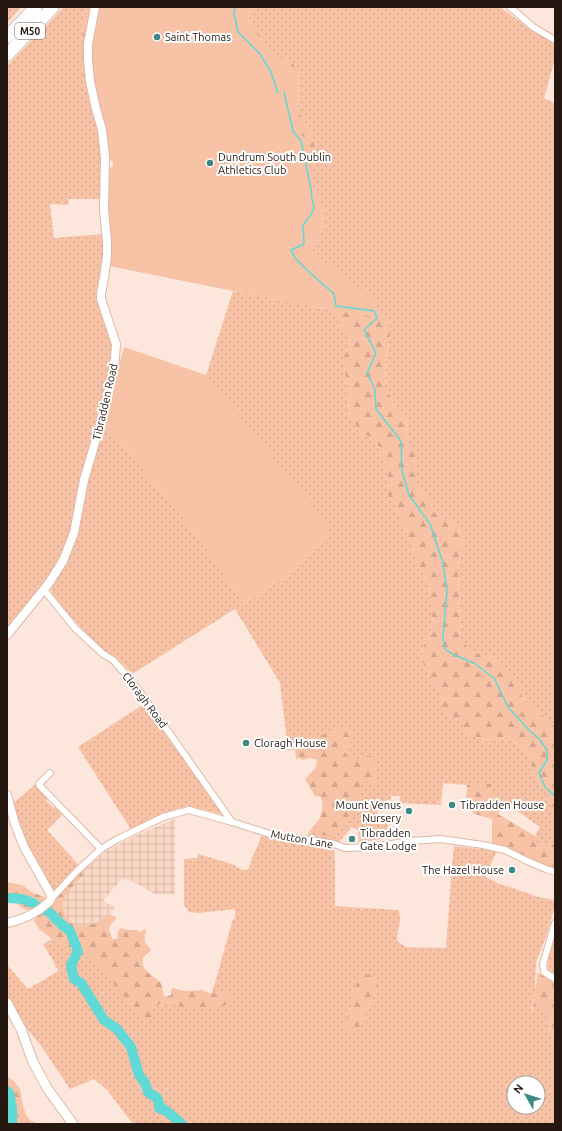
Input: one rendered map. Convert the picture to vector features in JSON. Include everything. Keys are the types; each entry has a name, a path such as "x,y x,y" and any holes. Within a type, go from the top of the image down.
{"highway":[{"name":"M50","path":"7,37 36,7"},
{"name":"M50","path":"7,55 54,7"}],"main road":[{"path":"7,1003 21,1029 33,1062 40,1076 73,1124"}],"street":[{"name":"Tibradden Road","path":"7,635 44,590 61,565 74,533 84,480 101,422 116,358 116,344 101,299 107,256 104,210 105,157 102,130 91,87 88,60 88,44 95,7"},
{"path":"510,7 533,27 555,40"},
{"name":"Cloragh Road","path":"44,590 76,628 103,654 113,660 140,692 232,822"},
{"path":"50,773 40,782 40,786 101,849"},
{"path":"7,795 15,824 24,847 51,895 48,902 33,913 7,923"},
{"name":"Mutton Lane","path":"48,902 72,876 101,849 163,817 189,810 273,835 317,840 345,848 372,847 411,841 440,839 483,845 505,850 555,872"},
{"path":"555,923 543,964 544,972 555,979"}],"shaded area":[{"path":"175,819 175,895 155,894 128,879 123,879 103,901 115,907 93,947 78,951 55,898 80,872 105,852 135,836"}],"green space":[{"path":"7,7 21,7 7,23"},
{"path":"64,7 86,7 86,14 82,24 84,85 99,126 102,155 100,199 69,199 68,205 50,204 54,238 103,234 103,273 99,291 112,348 108,379 80,481 70,531 64,550 44,582 23,610 7,627 7,66"},
{"path":"86,7 92,7 95,118 84,85 82,24 86,14"},
{"name":"Dundrum South Dublin Athletics Club","path":"100,7 251,7 249,25 277,57 291,63 308,164 314,186 323,209 324,230 318,239 315,250 307,247 364,292 385,315 377,318 109,266 107,222 108,173 110,168 113,167 113,162 108,155 105,126 93,86 91,43 94,24"},
{"path":"250,7 500,7 534,32 555,44 555,59 544,98 555,104 555,727 528,705 521,695 520,683 496,657 472,652 459,636 461,624 458,571 463,538 459,526 441,516 417,484 414,456 408,438 407,416 397,408 385,387 386,358 391,331 376,304 364,292 306,246 315,250 318,239 324,230 323,209 314,186 308,164 315,147 311,132 298,110 298,67 277,57 257,32 249,25"},
{"path":"249,13 249,25 257,32 277,57 298,66 298,110 311,132 315,147 308,164 314,186 323,209 324,230 318,239 315,250 307,247 364,292 385,315 391,331 386,358 385,387 397,408 407,416 408,438 414,455 417,484 441,516 459,526 463,538 458,571 461,624 459,636 472,652 496,657 520,683 521,695 528,705 555,727 555,812 532,771 530,756 522,747 508,738 487,740 468,735 461,721 445,712 439,690 421,659 425,640 433,625 430,593 425,578 416,561 396,507 388,495 388,469 380,454 377,439 361,434 348,412 349,399 343,359 349,345 350,335 340,328 342,317 332,310 171,44"},
{"path":"233,291 332,310 342,317 350,335 349,345 343,359 349,399 348,412 361,434 377,439 380,454 388,469 388,495 396,507 416,561 425,578 430,593 433,625 425,640 421,659 439,690 445,712 461,721 468,735 487,740 508,738 522,747 530,756 532,771 555,812 555,844 535,843 535,836 540,827 505,802 498,814 481,783 467,785 443,783 441,805 399,803 400,796 391,796 391,799 378,803 377,818 388,821 387,838 359,843 358,830 352,827 339,842 307,836 326,811 323,751 296,759 295,749 288,751 280,683 235,609 132,674 123,664 104,650 83,630 52,596 51,589 59,574 103,423 114,434 198,537 244,604 283,578 330,532 297,488 206,375"},
{"path":"124,347 206,375 322,517 330,532 283,578 244,604 198,537 114,434 103,423"},
{"path":"144,704 223,814 188,806 173,810 132,831 78,747"},
{"path":"344,726 351,731 354,736 345,752 347,756 356,760 370,756 378,761 375,783 370,784 365,781 361,783 360,797 357,804 343,825 335,833 326,836 320,835 314,831 321,814 321,797 315,796 305,779 316,767 317,760 310,758 302,760 297,755 298,748 305,739 309,737 333,734"},
{"path":"481,783 491,784 499,806 498,814 535,836 536,843 555,844 555,868 528,859 509,848 492,844 492,819 474,814 466,800 467,785"},
{"path":"36,784 48,797 46,801 56,808 62,815 47,830 78,864 53,891 30,853 11,805"},
{"path":"261,836 283,841 315,844 334,848 335,906 398,910 400,914 400,921 397,938 398,942 406,947 446,948 454,846 497,851 485,877 502,885 538,897 555,900 555,906 546,937 536,962 536,989 531,1010 545,1007 551,1038 555,1042 555,1124 133,1124 107,1090 94,1079 70,1089 41,1046 28,1030 7,997 7,965 28,989 57,972 59,969 55,967 55,964 43,944 52,939 74,951 107,923 112,939 141,937 136,971 157,997 174,996 209,1002 232,922 235,917 235,909 199,913 189,912 184,905 184,859 197,858 198,854 232,864 243,870 247,870"},
{"path":"80,872 83,873 82,876 67,894 63,906 67,918 74,926 91,925 110,915 115,916 116,919 110,926 108,934 109,940 113,943 117,940 120,928 127,930 138,930 140,933 144,929 146,930 145,943 151,949 144,958 143,963 145,970 162,985 165,997 171,995 171,990 173,988 185,991 203,990 208,993 217,993 226,989 232,998 225,1005 211,1007 198,1008 162,1004 153,1006 151,1011 152,1017 149,1020 142,1017 133,1009 129,1001 124,997 106,974 102,966 91,957 74,951 52,939 39,929 34,921 37,916 49,907 55,898"},
{"path":"7,882 22,885 33,893 45,897 44,900 32,909 27,910 22,908 15,902 7,899"},
{"path":"555,939 555,974 548,970 548,961"},
{"path":"537,973 555,981 555,1042 551,1038 545,1007 532,1011"},
{"path":"371,974 376,978 378,988 356,1033 349,1032 345,1027 357,982 364,976"},
{"path":"7,1076 14,1081 20,1089 26,1115 30,1120 39,1124 7,1124"}],"waterway":[{"path":"235,7 234,14 238,32 260,54 271,72 278,93"},
{"path":"284,92 293,131 301,141 314,208 303,226 304,244 291,250 295,258 334,294 336,306 374,311 377,318 364,330 376,353 367,373 375,389 376,409 401,441 402,471 409,495 430,524 443,563 447,591 443,637 445,649 454,655 474,663 494,678 508,707 540,740 547,750 547,760 539,773 545,787 555,796"},
{"path":"7,898 16,898 33,903 40,909 48,911 70,931 78,951 71,965 74,979 81,983 104,1020 117,1029 131,1047 139,1075 145,1083 148,1092 157,1098 159,1108 164,1109 182,1124"},
{"path":"7,1091 9,1093 12,1108 12,1124"}],"place":[{"name":"Saint Thomas","path":"157,37"},
{"name":"Dundrum South Dublin Athletics Club","path":"210,163"},
{"name":"Cloragh House","path":"246,743"},
{"name":"Tibradden House","path":"452,805"},
{"name":"Mount Venus Nursery","path":"409,811"},
{"name":"Tibradden Gate Lodge","path":"352,839"},
{"name":"The Hazel House","path":"512,870"}]}
